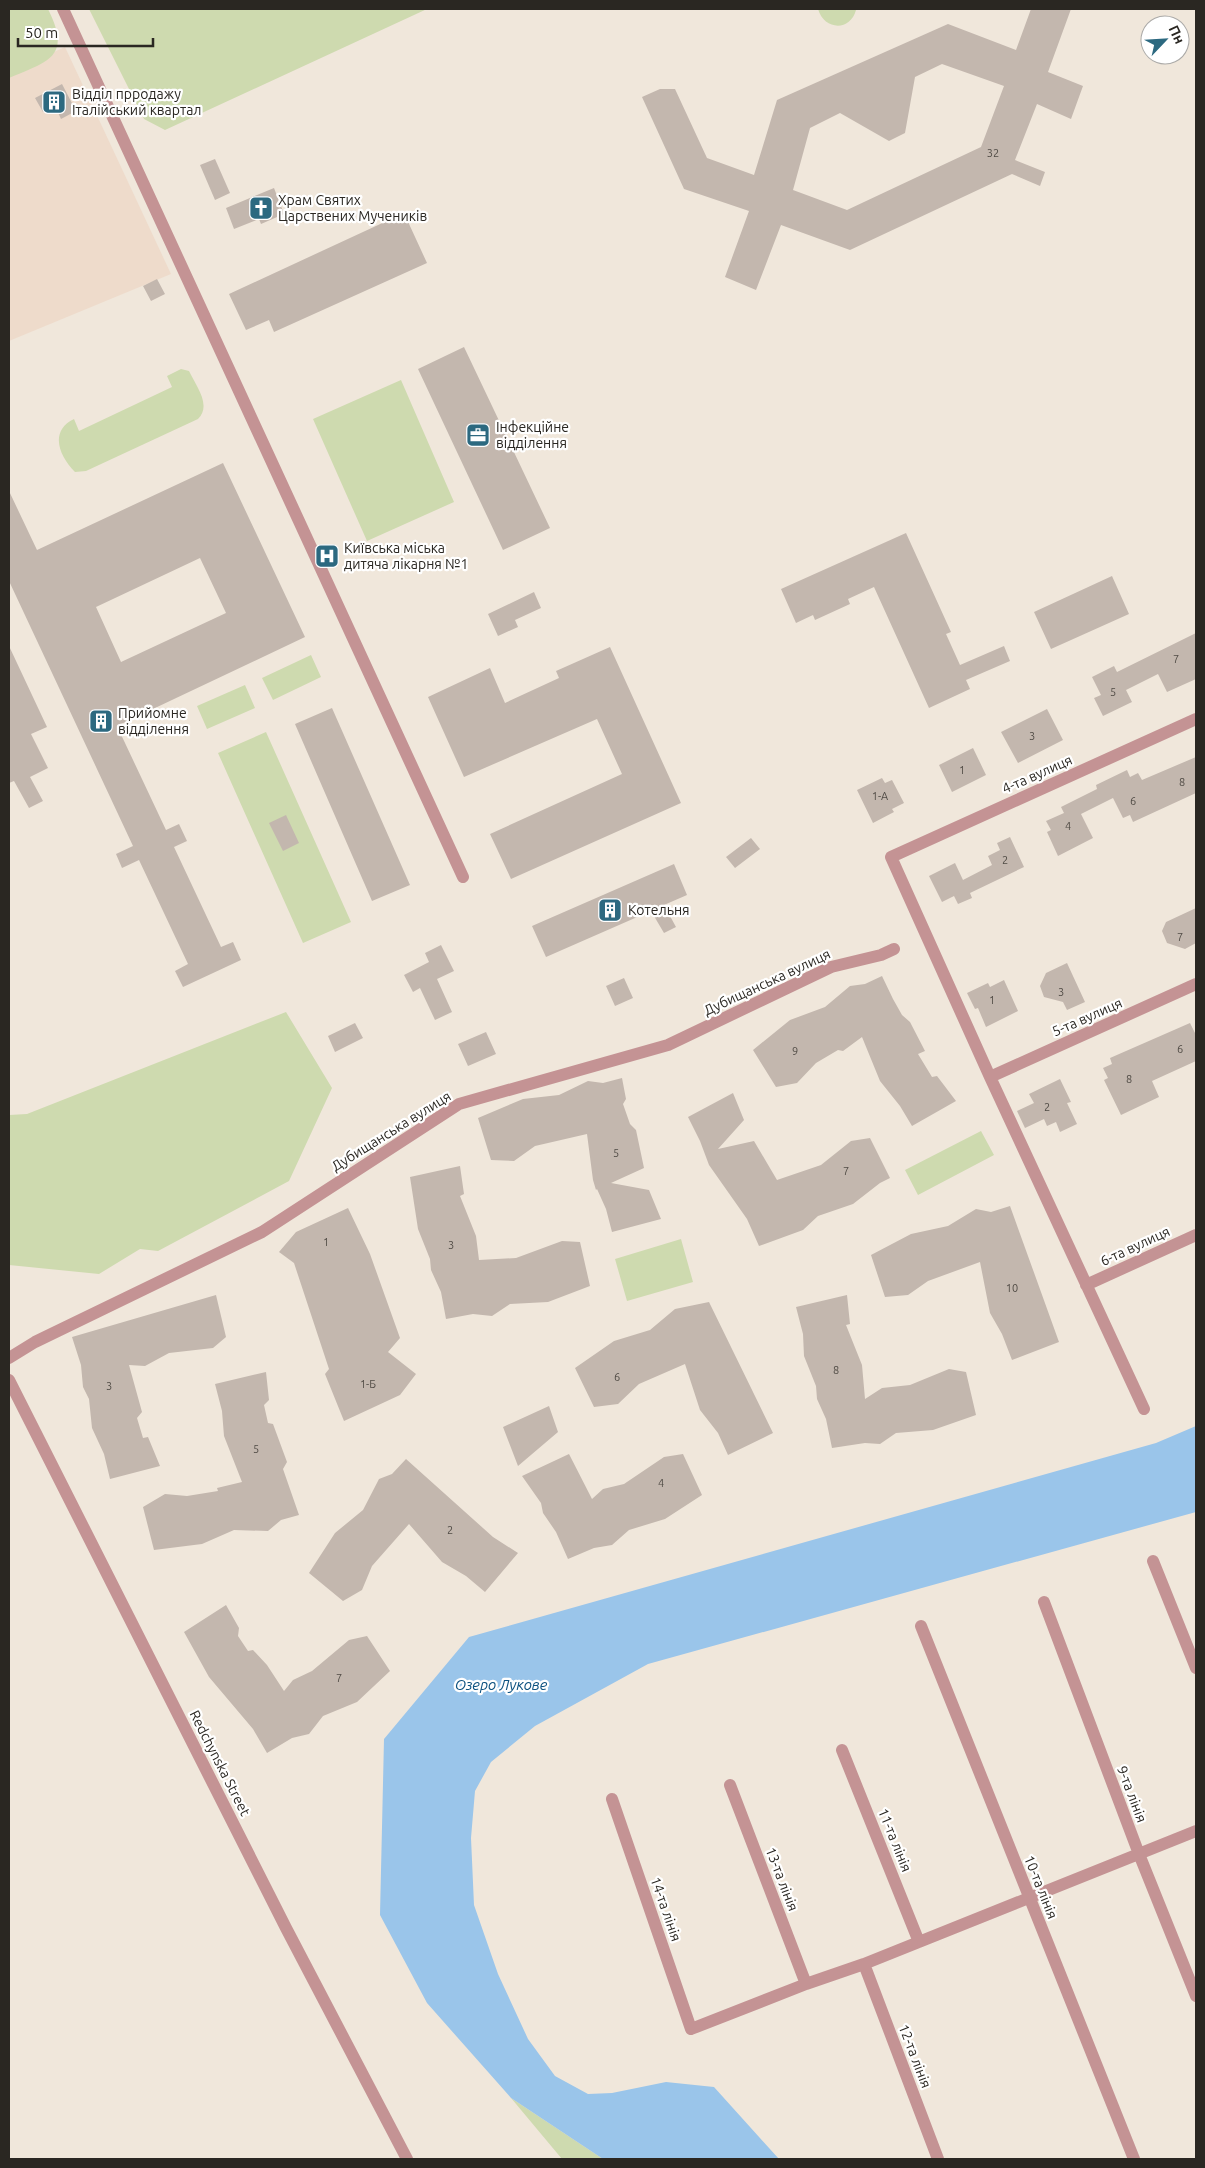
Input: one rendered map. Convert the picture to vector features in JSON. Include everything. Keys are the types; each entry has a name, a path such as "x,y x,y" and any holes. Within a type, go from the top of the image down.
{"street":[{"path":"63,9 463,877"},
{"name":"4-та вулиця","path":"990,1078 891,857 1196,719"},
{"name":"Дубищанська вулиця","path":"9,1358 35,1342 262,1232 459,1104 668,1045 831,967 894,949"},
{"name":"5-та вулиця","path":"990,1078 1196,984"},
{"path":"990,1078 1144,1409"},
{"name":"6-та вулиця","path":"1086,1285 1196,1235"},
{"name":"Redchynska Street","path":"9,1380 286,1928 407,2159"},
{"path":"1153,1561 1196,1668"},
{"name":"9-та лінія","path":"1044,1602 1139,1854 1196,1996"},
{"name":"10-та лінія","path":"921,1626 1134,2159"},
{"name":"11-та лінія","path":"842,1750 919,1942"},
{"name":"13-та лінія","path":"730,1785 806,1984"},
{"name":"14-та лінія","path":"612,1799 691,2029 806,1984"},
{"path":"806,1984 864,1964 1196,1831"},
{"name":"12-та лінія","path":"864,1964 938,2159"}],"shaded area":[{"path":"65,47 171,274 9,341 9,72"}],"green space":[{"path":"9,9 48,9 58,38 57,47 45,61 9,78"},
{"path":"89,9 427,9 165,130 144,119"},
{"path":"818,9 856,10 848,22 837,26 826,21"},
{"path":"181,369 189,371 199,389 203,408 202,414 198,419 86,471 75,472 69,466 59,444 61,430 66,424 74,419 79,431 172,387 167,376"},
{"path":"401,380 454,502 367,541 313,419"},
{"path":"311,655 321,677 273,700 262,678"},
{"path":"245,685 255,708 207,729 197,706"},
{"path":"266,732 351,922 303,943 218,753"},
{"path":"286,1012 332,1088 289,1181 158,1251 140,1249 99,1274 9,1265 9,1115 27,1114"},
{"path":"981,1131 994,1155 918,1195 905,1170"},
{"path":"681,1239 693,1282 627,1301 615,1259"},
{"path":"511,2098 603,2159 562,2159"}],"water":[{"name":"Озеро Лукове","path":"1196,1426 1196,1512 648,1664 535,1726 491,1762 475,1791 471,1838 474,1905 498,1974 528,2039 555,2076 588,2094 612,2093 666,2082 714,2087 779,2159 603,2159 511,2098 427,2003 380,1915 384,1739 469,1637 1156,1443"}],"building":[{"path":"1031,9 1071,9 1048,72 1083,86 1071,119 1037,104 1015,160 1045,172 1040,186 1012,174 850,250 781,225 756,290 725,277 749,211 684,189 642,97 660,89 675,89 707,158 754,175 777,100 948,24 1016,50","holes":["942,64 1004,86 981,147 847,210 793,190 810,128 840,113 889,141 905,133 915,77"]},
{"name":"Відділ прродажу Італійський квартал","path":"62,84 76,111 61,119 55,106 43,112 35,98"},
{"path":"215,159 230,193 215,200 200,165"},
{"name":"Храм Святих Царствених Мучеників","path":"274,188 284,214 261,224 259,219 234,229 226,208"},
{"path":"404,213 427,263 274,332 269,320 246,330 229,294"},
{"path":"157,279 165,294 151,301 143,286"},
{"name":"Інфекційне відділення","path":"464,347 550,528 503,550 418,369"},
{"name":"Прийомне відділення","path":"223,463 305,637 117,726 166,830 179,824 187,841 174,847 221,947 233,942 241,960 183,987 175,971 188,964 139,860 122,868 116,854 133,846 9,581 9,491 37,550","holes":["200,558 226,613 121,662 96,607"]},
{"path":"906,533 951,632 946,634 960,665 1004,646 1010,661 966,680 970,689 929,708 874,587 848,599 850,604 815,620 813,615 796,623 781,589"},
{"path":"1112,576 1129,614 1051,649 1034,612"},
{"path":"534,592 541,608 515,620 518,627 498,636 488,614"},
{"path":"1196,633 1196,679 1167,692 1158,674 1126,690 1132,702 1103,716 1094,698 1101,695 1092,677 1114,666 1117,672"},
{"path":"9,646 47,727 31,734 48,768 30,777 43,801 29,808 14,781 9,783"},
{"path":"610,647 681,803 511,879 490,834 622,774 597,719 464,777 428,697 490,668 505,703 559,678 556,671"},
{"path":"332,708 410,885 372,901 295,724"},
{"path":"1047,709 1063,740 1018,763 1001,732"},
{"path":"973,748 986,775 952,792 939,765"},
{"path":"1196,757 1196,793 1133,822 1130,815 1123,818 1113,798 1081,814 1093,838 1058,856 1047,832 1051,830 1046,821 1064,813 1061,807 1097,789 1096,785 1127,770 1130,777 1138,773 1142,780"},
{"path":"882,778 885,783 892,780 904,803 892,809 894,812 873,823 857,790"},
{"path":"286,815 299,843 283,851 269,823"},
{"path":"1010,837 1024,867 970,893 972,898 958,904 954,896 942,902 929,876 955,863 963,880 992,865 988,856 1000,850 997,843"},
{"path":"751,838 760,849 735,868 726,857"},
{"name":"Котельня","path":"674,864 687,895 664,905 676,927 664,933 651,911 546,957 532,926"},
{"path":"1196,908 1196,943 1185,949 1167,943 1162,931 1166,922"},
{"path":"441,945 454,971 437,979 452,1012 435,1020 420,988 413,992 404,975 429,962 425,953"},
{"path":"1067,963 1085,1002 1067,1010 1063,1002 1044,997 1040,986 1046,973"},
{"path":"882,976 902,1015 910,1022 925,1051 918,1054 932,1077 937,1076 956,1101 912,1126 900,1106 880,1081 862,1037 843,1051 838,1050 816,1063 797,1083 776,1087 753,1050 790,1020 825,1007 850,986 865,984"},
{"path":"624,978 633,998 615,1006 606,986"},
{"path":"1004,980 1018,1011 986,1027 978,1008 975,1009 967,993 988,983 990,987"},
{"path":"355,1023 363,1038 335,1052 328,1036"},
{"path":"1190,1023 1196,1035 1196,1061 1152,1081 1159,1097 1121,1115 1104,1080 1108,1078 1103,1068 1112,1064 1110,1058"},
{"path":"486,1032 496,1054 468,1066 458,1044"},
{"path":"622,1078 626,1099 623,1104 630,1124 636,1130 644,1168 611,1183 649,1190 661,1219 612,1232 606,1209 593,1180 587,1134 535,1146 514,1161 491,1160 478,1118 523,1099 559,1095 588,1081 603,1083"},
{"path":"1060,1079 1071,1102 1067,1103 1077,1124 1060,1132 1056,1122 1047,1126 1044,1119 1025,1128 1017,1111 1034,1103 1029,1094"},
{"path":"733,1093 744,1120 718,1149 754,1141 777,1180 821,1165 851,1141 870,1138 890,1178 880,1183 853,1204 818,1216 803,1230 759,1246 747,1219 709,1165 688,1117"},
{"path":"460,1166 464,1194 460,1196 476,1236 479,1260 516,1258 562,1241 580,1242 590,1286 548,1302 510,1304 492,1316 473,1314 446,1319 441,1292 431,1270 430,1259 418,1229 410,1177"},
{"path":"1010,1206 1059,1342 1012,1360 1002,1334 990,1313 980,1262 928,1281 908,1295 885,1297 871,1255 911,1234 948,1226 976,1209 991,1212"},
{"path":"348,1208 370,1254 400,1338 388,1352 416,1374 400,1395 344,1421 325,1374 329,1369 294,1263 279,1252 296,1232"},
{"path":"216,1295 226,1337 213,1348 169,1353 145,1366 129,1365 142,1412 137,1418 143,1438 148,1437 160,1466 110,1479 104,1454 92,1428 89,1399 83,1387 81,1365 72,1337"},
{"path":"847,1295 850,1324 846,1325 862,1365 865,1399 882,1388 910,1385 949,1369 966,1372 976,1415 933,1430 896,1433 880,1444 865,1443 832,1448 826,1419 817,1399 816,1386 804,1356 803,1334 796,1307"},
{"path":"709,1302 773,1433 728,1455 718,1433 700,1410 685,1364 639,1384 618,1404 594,1407 575,1368 614,1341 650,1330 675,1309"},
{"path":"266,1372 269,1400 264,1405 268,1423 273,1424 287,1462 283,1469 299,1515 281,1520 268,1531 234,1530 202,1544 154,1550 143,1507 165,1494 187,1496 218,1491 217,1488 242,1482 224,1436 222,1411 215,1384"},
{"path":"549,1406 558,1432 518,1466 503,1427"},
{"path":"569,1454 592,1499 603,1489 624,1484 664,1457 683,1454 702,1495 665,1519 629,1530 612,1545 594,1548 568,1559 556,1532 543,1513 541,1503 522,1476"},
{"path":"406,1459 493,1537 518,1553 485,1592 466,1576 442,1562 409,1524 372,1566 362,1590 343,1601 309,1573 335,1533 363,1510 379,1479 392,1474"},
{"path":"226,1605 239,1628 238,1636 248,1651 253,1650 267,1665 284,1691 293,1680 312,1671 349,1640 367,1636 390,1671 357,1702 323,1716 309,1734 292,1738 267,1753 253,1729 209,1677 184,1632"}],"place":[{"name":"Відділ прродажу Італійський квартал","path":"54,102"},
{"name":"Храм Святих Царствених Мучеників","path":"261,208"},
{"name":"Інфекційне відділення","path":"478,435"},
{"name":"Київська міська дитяча лікарня №1","path":"327,556"},
{"name":"Прийомне відділення","path":"101,721"},
{"name":"Котельня","path":"610,910"}]}
